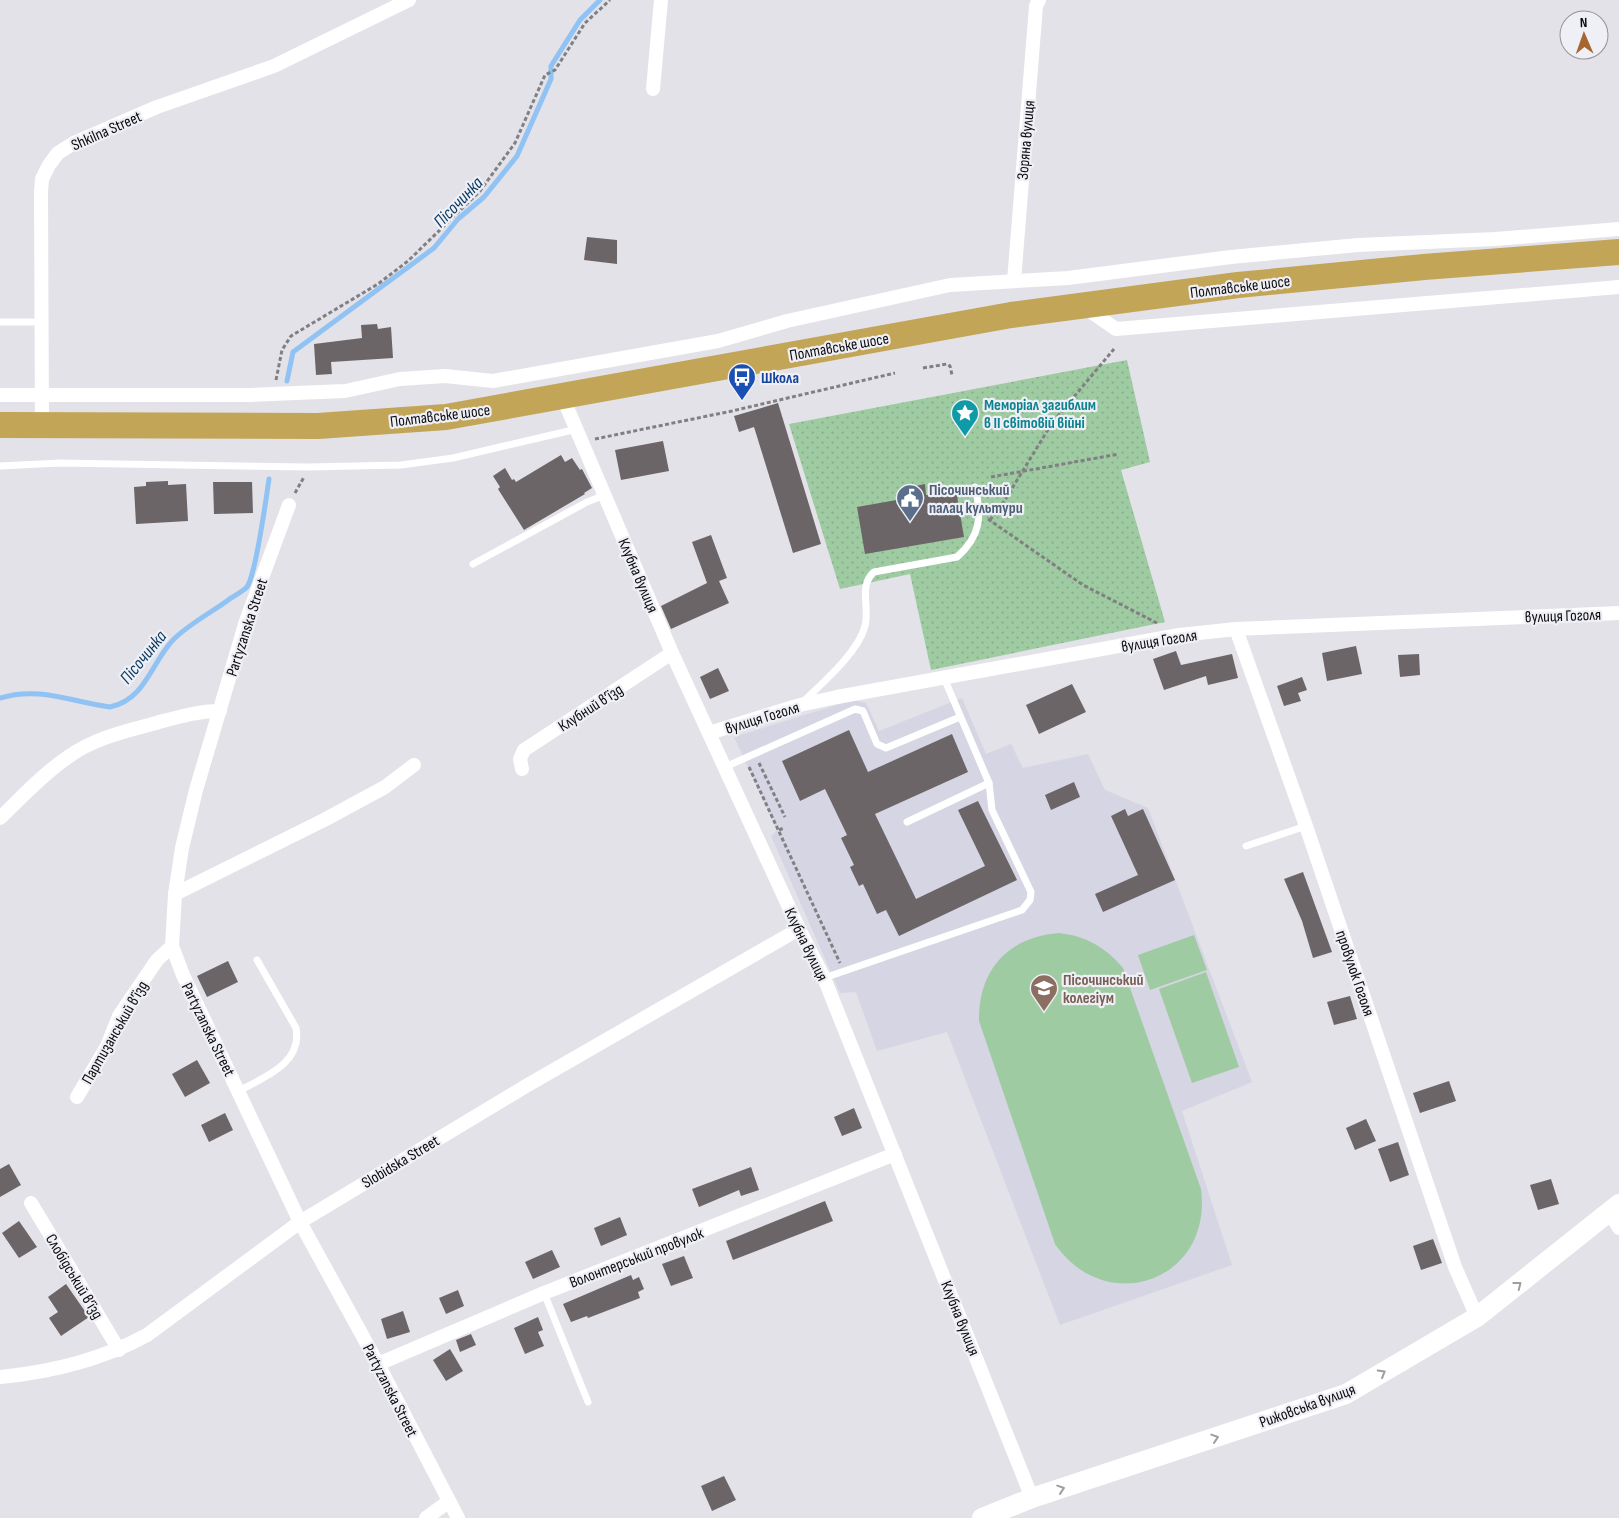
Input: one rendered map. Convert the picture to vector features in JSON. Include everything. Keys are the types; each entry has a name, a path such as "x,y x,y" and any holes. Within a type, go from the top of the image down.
{"highway":[{"name":"Полтавське шосе","path":"0,425 318,426 446,417 563,398 1011,315 1238,285 1424,267 1619,252"}],"street":[{"name":"Shkilna Street","path":"42,426 41,192 42,179 58,153 74,143 157,107 274,66 409,0"},
{"path":"653,89 660,0"},
{"name":"Зоряна вулиця","path":"1014,281 1035,16 1039,0"},
{"path":"0,395 41,397 274,395 345,391 400,379 446,376 493,381 718,341 786,321 901,294 950,285 1068,278 1230,257 1358,246 1496,239 1619,229"},
{"path":"1081,306 1116,328 1619,287"},
{"name":"Клубна вулиця","path":"563,398 672,653 799,929 824,978 1032,1498"},
{"name":"Partyzanska Street","path":"289,505 246,620 196,790 182,848 175,894 172,946 183,975 300,1222 378,1364 458,1518"},
{"name":"вулиця Гоголя","path":"709,733 800,705 1179,635 1236,629 1619,613"},
{"name":"провулок Гоголя","path":"1236,629 1306,826 1455,1267 1477,1317"},
{"name":"Клубний в’їзд","path":"522,769 520,760 524,750 672,653"},
{"path":"0,818 48,772 69,756 93,742 118,733 193,713 220,711"},
{"path":"175,894 324,820 385,786 414,765"},
{"name":"Slobidska Street","path":"0,1377 69,1367 119,1350 147,1335 300,1222 526,1086 799,929"},
{"name":"Партизанський в’їзд","path":"78,1097 107,1046 124,1009 157,960 172,946"},
{"name":"Волонтерський провулок","path":"378,1364 544,1293 895,1154"},
{"name":"Слобідський в’їзд","path":"31,1202 119,1350"},
{"name":"Рижовська вулиця","path":"982,1518 1012,1513 1032,1498 1346,1394 1477,1317 1616,1215"},
{"path":"426,1518 448,1502"}],"lane":[{"path":"0,322 41,322"},
{"path":"0,466 60,463 308,467 402,464 453,458 579,435"},
{"path":"800,705 841,663 864,630 867,619 865,587 869,576 874,572 957,557 972,539 981,513 975,487"},
{"path":"473,564 587,502 605,495"},
{"path":"824,978 1022,910 1028,904 1030,892 992,810 989,783 944,678"},
{"path":"726,767 855,709 863,711 877,744 886,748 960,717"},
{"path":"907,822 989,783"},
{"path":"1246,846 1306,826"},
{"path":"239,1091 285,1065 298,1035 296,1028 257,960"},
{"path":"544,1293 588,1402"}],"path":[{"path":"274,395 285,342 291,336 378,284 408,261 480,191 515,143 545,75 555,70 585,23 610,0"},
{"path":"990,520 1052,423 1114,349"},
{"path":"923,368 947,364 950,366 952,375"},
{"path":"579,435 732,411 895,373"},
{"path":"991,477 1119,454"},
{"path":"289,505 308,467"},
{"path":"981,513 1083,585 1179,635"},
{"path":"755,754 784,816"},
{"path":"745,758 844,970"},
{"path":"779,830 784,828"}],"shaded area":[{"name":"Пісочинський колегіум","path":"962,698 986,754 1011,744 1023,768 1088,754 1105,790 1148,808 1252,1082 1182,1111 1232,1265 1060,1325 947,1032 877,1051 856,992 840,993 771,836 777,830 734,737 853,700 866,703 879,731"}],"green space":[{"path":"1127,360 1150,462 1121,470 1165,622 931,670 910,574 840,589 789,424"},
{"path":"1059,933 1078,937 1102,948 1123,968 1201,1189 1200,1221 1191,1247 1174,1266 1152,1279 1127,1284 1101,1280 1077,1267 1055,1244 979,1021 980,1003 984,986 990,972 999,959 1025,941"},
{"path":"1194,935 1207,970 1150,990 1138,955"},
{"path":"1206,972 1239,1067 1192,1083 1159,989"}],"building":[{"path":"587,237 617,240 617,264 584,260"},
{"path":"377,324 378,329 391,327 393,358 331,362 332,374 316,375 314,344 362,338 361,325"},
{"path":"778,403 821,544 793,553 754,427 739,432 734,416"},
{"path":"663,441 669,471 621,480 615,450"},
{"path":"561,455 565,462 572,458 580,470 582,469 592,488 524,530 498,489 500,487 493,476 505,468 512,480 514,479 516,482"},
{"path":"168,481 168,485 186,484 188,521 136,524 134,487 146,486 146,482"},
{"path":"213,482 252,482 253,513 214,514"},
{"name":"Пісочинський палац культури","path":"925,484 926,495 956,490 964,537 865,554 857,507 908,498 906,488"},
{"path":"711,535 727,578 719,581 729,603 671,629 661,606 707,583 692,542"},
{"path":"1356,646 1362,674 1327,681 1322,653"},
{"path":"1176,651 1181,665 1232,654 1238,678 1208,685 1206,676 1164,690 1153,659"},
{"path":"1419,654 1420,675 1400,677 1398,655"},
{"path":"718,668 729,691 710,699 700,677"},
{"path":"1302,677 1307,690 1298,693 1301,701 1284,706 1277,686"},
{"path":"1072,684 1086,712 1039,734 1026,705"},
{"path":"849,730 868,772 952,734 968,772 875,814 916,899 985,866 958,810 978,801 1017,880 899,936 886,910 877,914 863,884 859,886 850,867 854,865 841,838 847,835 825,789 800,801 782,761"},
{"path":"1074,782 1080,797 1051,810 1045,795"},
{"path":"1125,809 1128,816 1143,809 1175,880 1103,912 1095,894 1138,875 1111,816"},
{"path":"1303,872 1332,952 1313,958 1302,921 1284,879"},
{"path":"228,961 238,982 207,997 197,976"},
{"path":"1350,996 1357,1019 1334,1025 1327,1002"},
{"path":"197,1060 210,1083 185,1097 172,1074"},
{"path":"1449,1081 1456,1101 1420,1113 1413,1093"},
{"path":"854,1108 862,1128 842,1136 834,1117"},
{"path":"225,1113 233,1130 209,1142 201,1125"},
{"path":"1366,1119 1376,1141 1355,1150 1346,1128"},
{"path":"1398,1142 1409,1175 1390,1182 1378,1149"},
{"path":"9,1164 21,1185 0,1197 0,1169"},
{"path":"751,1167 759,1190 741,1196 739,1190 699,1207 692,1189"},
{"path":"1551,1179 1559,1204 1538,1210 1530,1185"},
{"path":"825,1201 833,1221 733,1260 726,1241"},
{"path":"620,1217 627,1235 601,1246 594,1228"},
{"path":"19,1221 37,1247 19,1258 2,1233"},
{"path":"1433,1239 1442,1263 1421,1270 1413,1246"},
{"path":"552,1250 560,1267 533,1279 525,1262"},
{"path":"684,1256 693,1278 671,1286 662,1264"},
{"path":"631,1275 633,1280 639,1277 644,1289 638,1292 640,1298 588,1318 587,1316 571,1322 563,1304"},
{"path":"66,1284 89,1317 61,1336 49,1318 58,1312 48,1297"},
{"path":"458,1290 464,1306 446,1314 439,1298"},
{"path":"403,1311 410,1332 387,1339 381,1319"},
{"path":"538,1317 543,1330 538,1332 544,1346 525,1354 514,1328"},
{"path":"471,1334 476,1345 460,1352 456,1340"},
{"path":"450,1349 463,1371 446,1381 433,1360"},
{"path":"724,1476 736,1500 712,1511 701,1486"}],"waterway":[{"name":"Пісочинка","path":"287,381 293,352 434,248 458,219 484,197 517,156 551,79 551,66 580,20 600,0"},
{"name":"Пісочинка","path":"0,698 14,695 42,694 110,707 122,703 132,696 147,679 165,649 179,634 247,587 254,567 269,479"}],"place":[{"name":"Школа","path":"742,401"},
{"name":"Меморіал загиблим в II світовій війні","path":"965,437"},
{"name":"Пісочинський палац культури","path":"910,522"},
{"name":"Пісочинський колегіум","path":"1044,1012"}]}
